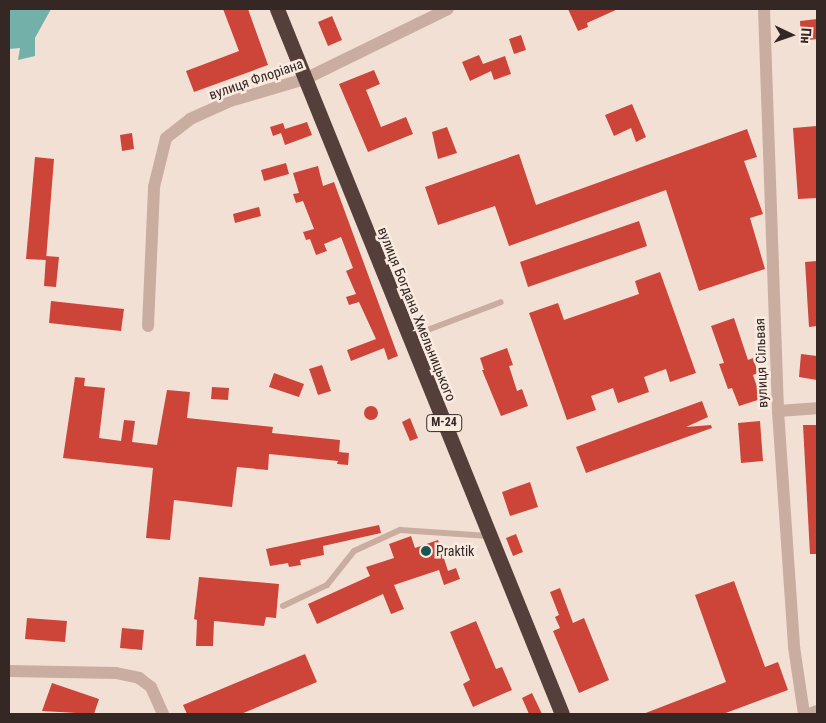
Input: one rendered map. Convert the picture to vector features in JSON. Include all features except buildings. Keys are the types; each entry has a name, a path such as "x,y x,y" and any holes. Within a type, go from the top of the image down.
{"highway":[{"name":"вулиця Богдана Хмельницького","path":"276,9 562,714"}],"street":[{"name":"вулиця Флоріана","path":"148,326 154,187 166,138 190,119 230,101 305,79 448,9"},
{"name":"вулиця Сільвая","path":"764,9 778,411 794,647 804,714"},
{"path":"778,411 817,408"},
{"path":"9,671 116,673 139,678 151,687 164,714"},
{"path":"809,714 817,711"}],"lane":[{"path":"409,337 501,302"},
{"path":"283,606 326,585 354,551 400,530 490,536"}],"water":[{"path":"9,9 51,9 35,38 35,56 18,60 20,48 9,49"}],"place":[{"name":"Praktik","path":"426,551"}]}
